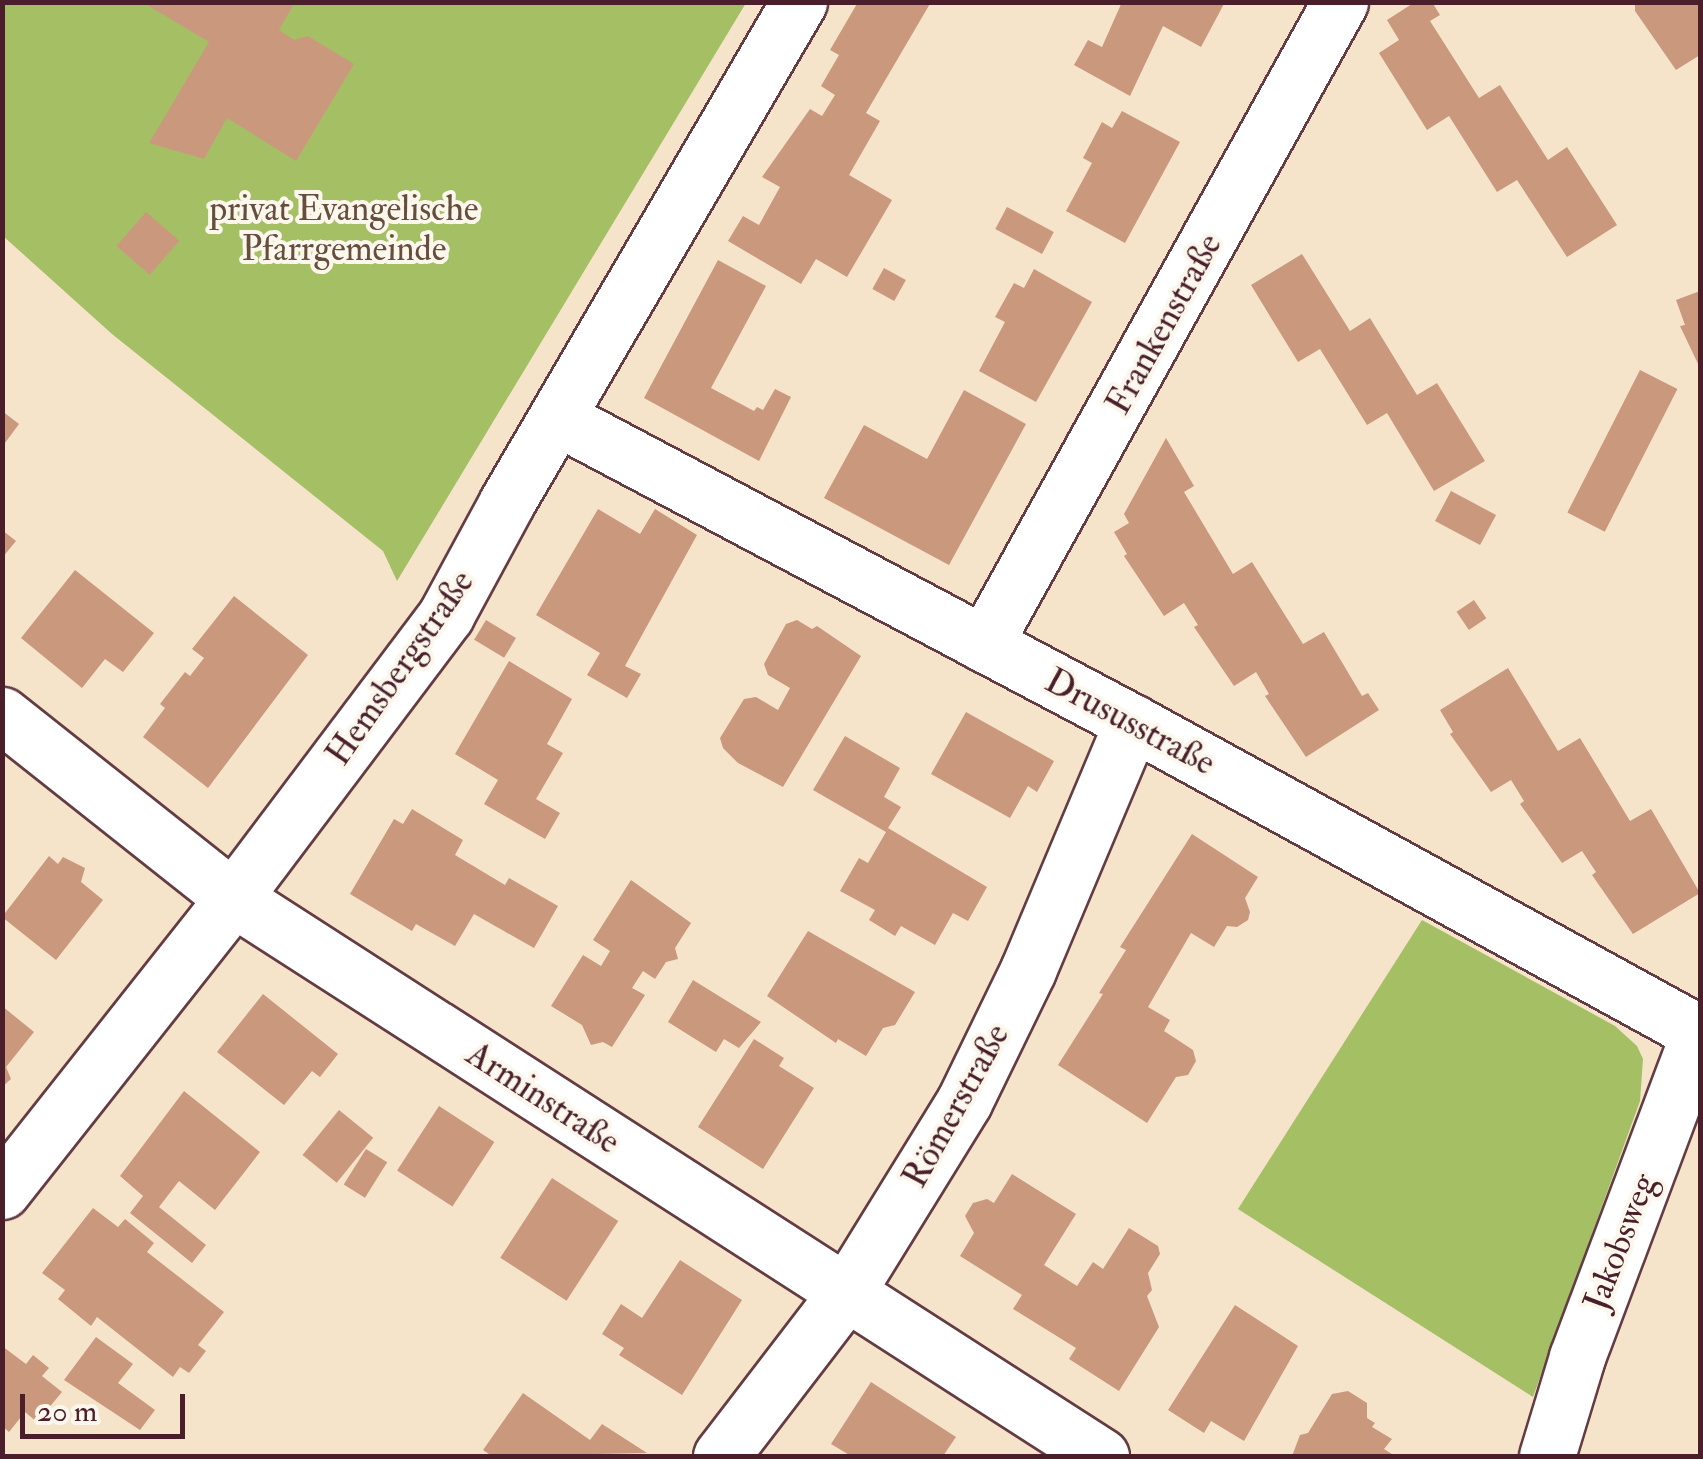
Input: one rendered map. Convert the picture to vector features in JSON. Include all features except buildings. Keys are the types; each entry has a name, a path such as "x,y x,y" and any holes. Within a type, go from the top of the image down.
{"street":[{"name":"Hemsbergstraße","path":"2,1191 233,898 446,615 800,2"},
{"name":"Frankenstraße","path":"984,644 1340,2"},
{"name":"Drususstraße","path":"558,418 1132,722 1700,1032"},
{"name":"Arminstraße","path":"2,715 233,898 1101,1456"},
{"name":"Römerstraße","path":"721,1456 846,1293 964,1102 1028,970 1132,722"},
{"name":"Jakobsweg","path":"1546,1456 1578,1357 1700,1032"}],"green space":[{"name":"privat Evangelische Pfarrgemeinde","path":"3,3 746,3 397,581 383,551 112,334 3,236"},
{"path":"1422,920 1615,1026 1637,1046 1643,1059 1640,1101 1533,1397 1238,1209"}]}
